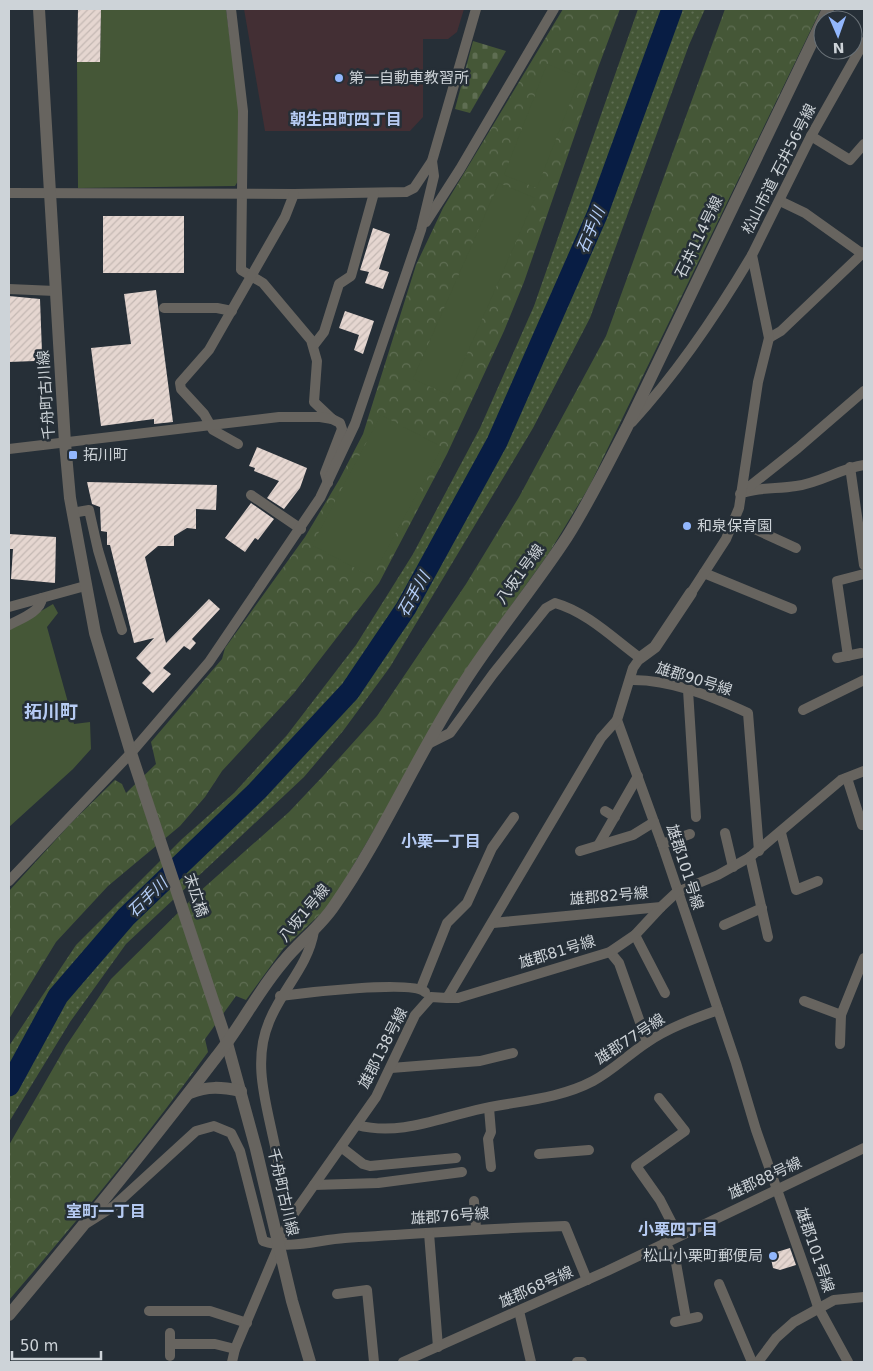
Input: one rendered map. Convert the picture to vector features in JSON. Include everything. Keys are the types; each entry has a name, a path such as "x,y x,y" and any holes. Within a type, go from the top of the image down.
{"street":[{"name":"千舟町古川線","path":"38,9 65,443 72,513 85,586 98,642 131,753 138,770"},
{"path":"231,9 244,111 241,270 268,288 314,345 317,361 314,402 340,423 342,429 325,474 328,483"},
{"path":"9,193 294,194 406,192 414,188 432,161 476,9"},
{"path":"421,230 460,169 554,9"},
{"name":"石井114号線","path":"600,480 828,9"},
{"name":"松山市道 石井56号線","path":"691,593 735,520 739,508 758,382 769,338 752,255 811,136 864,42"},
{"path":"811,136 850,160 864,144"},
{"path":"9,881 131,753 209,662 301,529 328,483 355,424 421,230 434,176 432,161"},
{"path":"314,345 324,332 339,284 351,276 374,193"},
{"path":"238,444 208,425 204,414 181,389 180,383 209,350 290,208 294,194"},
{"path":"769,338 781,331 864,254 805,213 780,201"},
{"path":"627,427 663,390 716,316 752,255"},
{"path":"9,289 55,291"},
{"path":"164,308 217,308 232,311"},
{"path":"740,494 798,448 864,391"},
{"path":"9,449 279,418 332,418"},
{"path":"740,494 760,488 798,486 850,467 864,465"},
{"path":"850,467 864,565"},
{"name":"八坂1号線","path":"9,1315 188,1094 227,1043 283,962 314,931 334,907 390,816 428,744 459,691 495,636 558,550 600,480"},
{"path":"252,495 301,529"},
{"path":"72,513 89,510 122,630"},
{"path":"735,520 796,548"},
{"path":"704,573 792,609"},
{"path":"861,653 842,657 836,581 864,574"},
{"path":"9,607 85,586"},
{"path":"280,996 331,990 421,988 431,997 448,998 601,738 617,720 633,668 640,658 655,647 691,593"},
{"path":"9,625 40,606 42,598"},
{"path":"428,744 450,733 493,674 540,616 556,603 567,606 581,615 640,658"},
{"name":"雄郡90号線","path":"630,680 658,681 720,700 748,713 754,854"},
{"path":"803,710 864,680"},
{"path":"688,690 696,817"},
{"name":"雄郡101号線","path":"617,720 662,844 756,1130 818,1308 848,1362"},
{"name":"末広橋","path":"138,770 223,1030"},
{"name":"雄郡82号線","path":"493,923 661,907 677,892 733,867 754,854 841,780 864,771"},
{"path":"580,851 594,848 599,844 638,776"},
{"path":"847,778 862,825"},
{"path":"604,811 615,817"},
{"path":"421,988 447,923 467,903 492,848 514,817"},
{"path":"599,844 633,835 654,822"},
{"path":"725,833 733,867"},
{"path":"781,833 796,890 818,881"},
{"path":"662,844 690,834"},
{"path":"754,854 768,937"},
{"name":"雄郡81号線","path":"448,998 458,998 610,952 635,935 661,907"},
{"path":"724,925 762,908"},
{"path":"290,1219 261,1078 260,1055 263,1037 280,996 303,966 312,946 314,931"},
{"path":"635,935 665,993"},
{"path":"610,952 619,963 647,1042"},
{"path":"840,1044 841,1014 864,958"},
{"name":"雄郡138号線","path":"232,1362 235,1349 290,1219 357,1124 391,1068 415,1015 431,997"},
{"path":"804,1002 841,1014"},
{"name":"雄郡77号線","path":"357,1124 370,1128 418,1126 560,1093 594,1081 647,1042 673,1028 718,1010"},
{"name":"千舟町古川線","path":"223,1030 310,1362"},
{"path":"391,1068 480,1061 513,1053"},
{"path":"188,1094 205,1087 223,1087 240,1091"},
{"path":"659,1098 684,1131 636,1166 660,1200 678,1235"},
{"path":"490,1108 491,1132 488,1138 491,1167"},
{"path":"82,1226 114,1206 196,1131 214,1126 231,1133 240,1151 262,1241 279,1246"},
{"path":"341,1147 363,1164 370,1166 456,1158"},
{"name":"雄郡88号線","path":"678,1235 778,1190 864,1148"},
{"path":"539,1154 589,1150"},
{"path":"314,1185 378,1183 462,1172"},
{"path":"474,1201 476,1228"},
{"name":"雄郡76号線","path":"279,1246 339,1239 476,1228 565,1226 587,1280"},
{"path":"429,1233 438,1347"},
{"name":"雄郡68号線","path":"403,1362 587,1280 678,1235"},
{"path":"665,1242 676,1263 686,1319"},
{"path":"719,1284 758,1362 776,1338 794,1322 834,1300 864,1297"},
{"path":"337,1294 367,1290 374,1362"},
{"path":"149,1311 210,1311 247,1323"},
{"path":"519,1311 531,1362"},
{"path":"675,1322 698,1317"},
{"path":"170,1333 170,1356"},
{"path":"170,1344 215,1344 235,1349"},
{"path":"577,1362 582,1362"}],"shaded area":[{"name":"第一自動車教習所","path":"244,9 464,9 457,32 448,39 423,39 423,117 410,131 265,131"}],"green space":[{"path":"101,9 226,9 238,99 238,181 235,186 78,188 77,62 100,62"},
{"path":"563,9 620,9 524,282 504,331 447,454 379,583 294,693 222,771 205,797 180,826 108,886 56,942 9,1019 9,891 72,822 115,780 122,784 126,793 156,764 151,742 222,659 225,648 305,537 339,480 363,434 416,265 443,208"},
{"path":"638,9 705,9 689,45 590,318 533,428 390,667 343,731 304,777 126,944 70,1022 9,1122 9,1046 76,945 182,839 234,793 287,735 356,645 413,554 480,428 534,306"},
{"path":"725,9 821,9 813,10 813,25 589,487 549,553 482,646 330,905 283,949 246,1000 236,996 205,1039 208,1052 185,1084 112,1178 9,1300 9,1145 66,1046 111,979 198,893 289,812 377,716 466,584 519,497 606,336"},
{"path":"473,41 506,51 470,113 455,109"},
{"path":"547,64 580,77 537,188 504,175"},
{"path":"499,183 535,198 449,395 413,379"},
{"path":"381,415 442,447 372,577 312,545"},
{"path":"53,604 58,613 47,627 74,724 90,722 91,749 73,769 9,827 9,630"}],"building":[{"path":"78,9 101,9 100,62 77,62"},
{"path":"103,216 184,216 184,273 103,273"},
{"path":"373,228 390,234 379,269 389,272 383,289 365,283 369,272 360,270"},
{"path":"156,290 173,422 154,424 154,419 101,426 91,348 131,344 124,294"},
{"path":"9,296 40,299 42,352 35,352 35,361 9,362"},
{"path":"345,311 374,321 363,354 354,350 359,335 339,328"},
{"path":"257,447 307,468 300,488 284,509 267,498 279,481 254,471 255,468 249,466"},
{"path":"87,482 217,485 216,510 196,509 196,529 187,528 174,536 174,546 158,546 145,557 166,643 209,599 220,609 192,639 196,643 190,650 184,646 163,668 171,674 153,693 142,683 151,673 136,658 154,638 134,643 110,545 107,545 107,532 101,531 100,507 92,504"},
{"path":"251,503 274,519 258,540 255,538 245,552 225,538"},
{"path":"9,534 56,537 55,583 11,579 13,549 9,549"},
{"name":"松山小栗町郵便局","path":"790,1248 796,1265 780,1270 773,1268 770,1254"}],"waterway":[{"name":"石手川","path":"9,1086 58,996 126,917 257,791 350,691 406,608 497,442 597,215 672,9"}],"place":[{"name":"第一自動車教習所","path":"339,78"},
{"name":"拓川町","path":"73,455"},
{"name":"和泉保育園","path":"687,526"},
{"name":"松山小栗町郵便局","path":"773,1256"}],"district":[{"name":"朝生田町四丁目","path":"346,119"},
{"name":"拓川町","path":"51,712"},
{"name":"小栗一丁目","path":"441,841"},
{"name":"室町一丁目","path":"106,1211"},
{"name":"小栗四丁目","path":"678,1229"}]}
